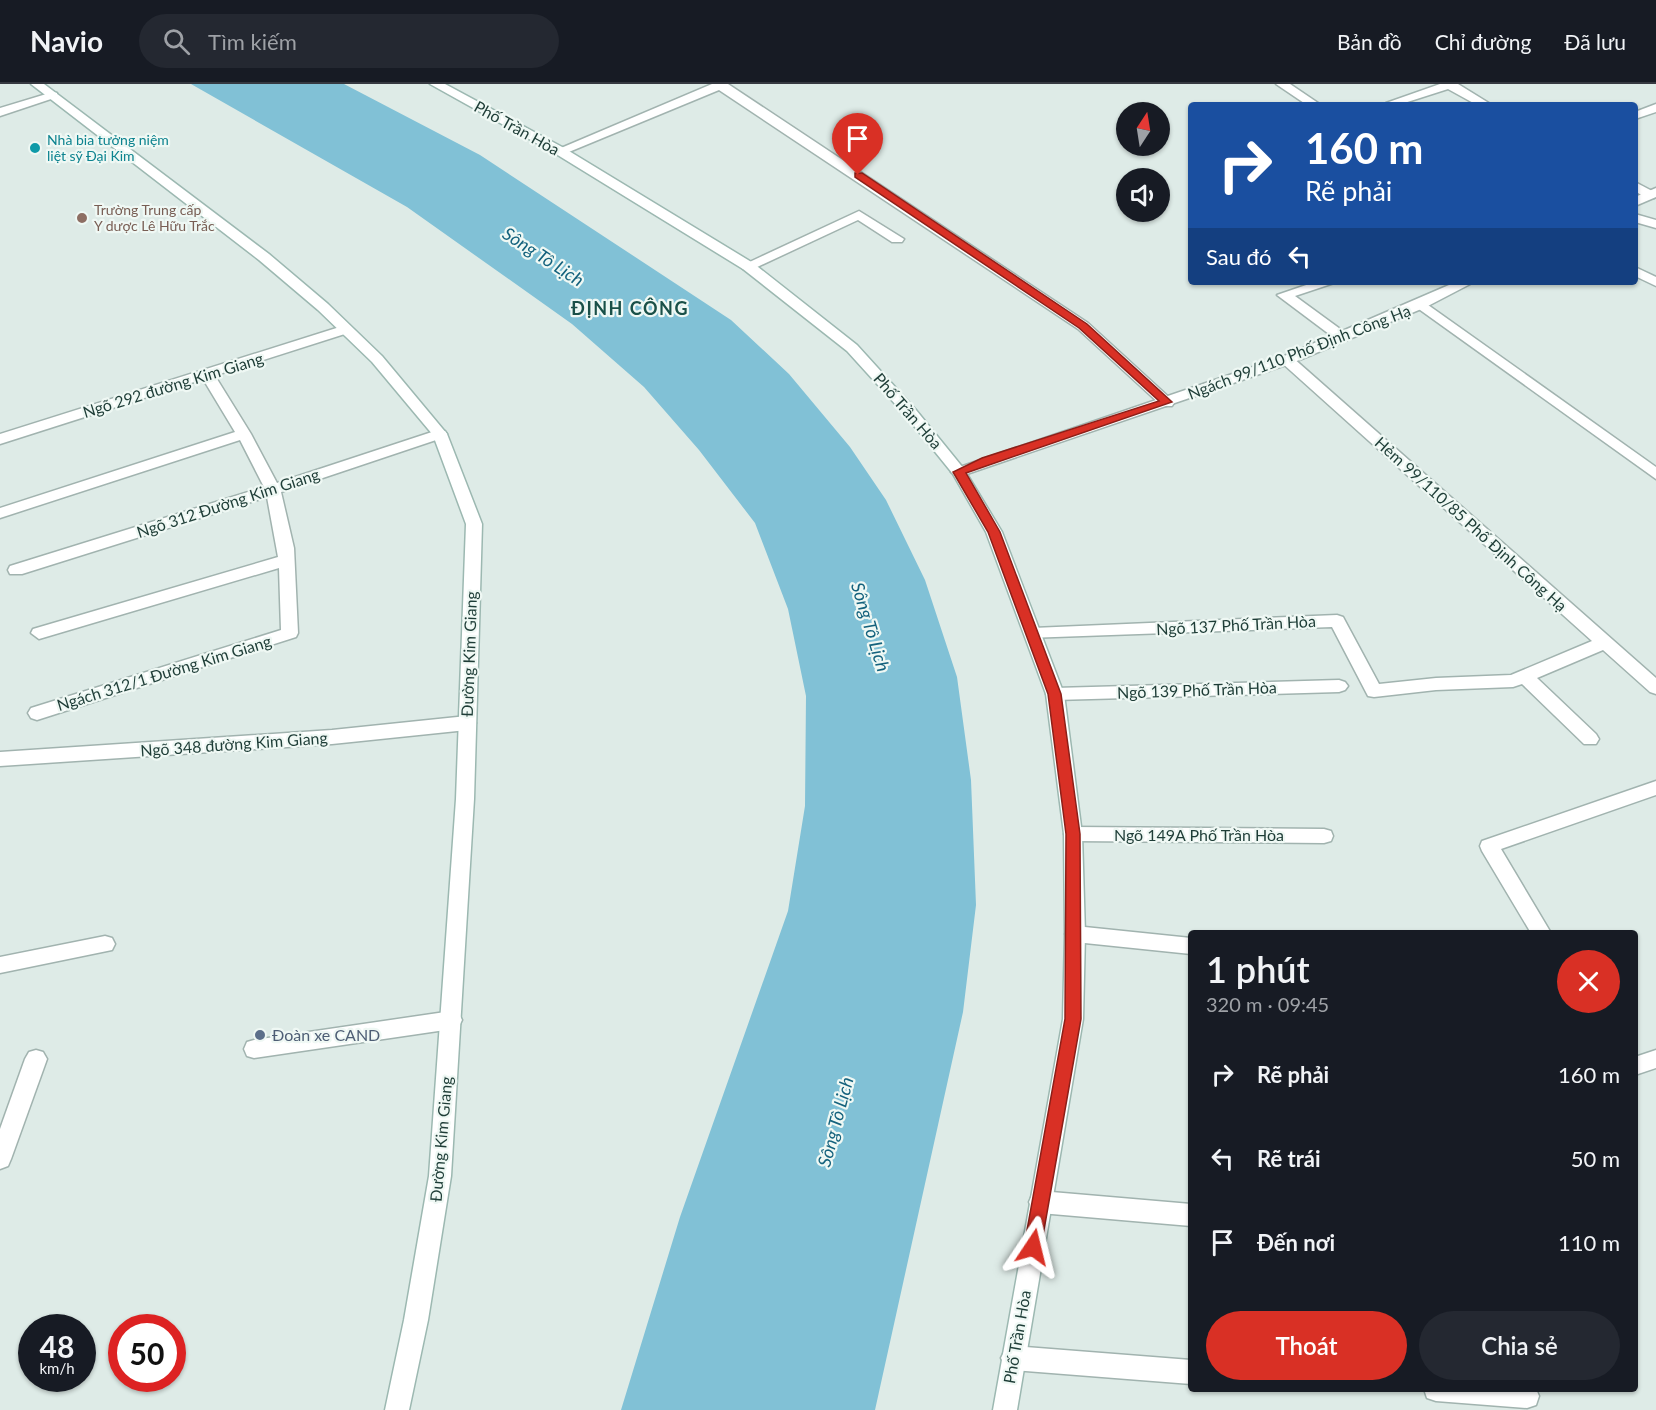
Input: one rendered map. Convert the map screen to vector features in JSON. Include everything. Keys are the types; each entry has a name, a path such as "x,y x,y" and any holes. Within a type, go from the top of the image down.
{"main road":[{"name":"Đường Kim Giang","path":"38,84 264,257 346,329 376,359 440,434 474,524 465,800 440,1176 416,1320 397,1410"},
{"name":"Phố Trần Hòa","path":"436,84 560,151 748,266 852,348 911,413 959,472 994,532 1054,694 1073,834 1075,934 1073,1019 1005,1410"},
{"path":"560,151 720,84 1083,326 1167,402"},
{"path":"1282,84 1311,102"},
{"path":"1395,102 1451,84 1481,102"},
{"path":"0,112 53,95"},
{"path":"1638,115 1656,108"},
{"path":"1638,187 1653,193"},
{"path":"1638,200 1653,193"},
{"path":"748,266 859,215 897,239"},
{"path":"1638,219 1656,224"},
{"path":"1638,273 1656,282"},
{"path":"1319,285 1284,295 1342,337"},
{"name":"Ngách 99/110 Phố Định Công Hạ","path":"959,472 986,460 1167,402 1287,360 1461,285"},
{"path":"1421,304 1656,474"},
{"name":"Ngõ 292 đường Kim Giang","path":"0,439 346,329"},
{"name":"Hẻm 99/110/85 Phố Định Công Hạ","path":"1287,360 1656,688"},
{"name":"Ngách 312/1 Đường Kim Giang","path":"36,713 290,633 286,560 273,490 244,434 207,374"},
{"path":"0,513 244,434"},
{"name":"Ngõ 312 Đường Kim Giang","path":"15,570 273,490 440,434"},
{"path":"39,633 286,560"},
{"name":"Ngõ 137 Phố Trần Hòa","path":"1033,634 1336,621 1374,691 1436,684 1513,681 1605,643"},
{"path":"1524,676 1590,739"},
{"name":"Ngõ 139 Phố Trần Hòa","path":"1054,694 1339,687"},
{"name":"Ngõ 348 đường Kim Giang","path":"0,759 332,737 467,723"},
{"path":"1539,930 1489,846 1656,788"},
{"name":"Ngõ 149A Phố Trần Hòa","path":"1073,834 1324,836"},
{"path":"1075,934 1188,946"},
{"path":"0,965 105,944"},
{"path":"254,1049 452,1020"},
{"path":"0,1159 36,1059"},
{"path":"1638,1065 1656,1059"},
{"path":"1040,1202 1188,1215"},
{"path":"1013,1359 1188,1371"},
{"path":"1482,1392 1527,1395"}],"water":[{"name":"Sông Tô Lịch","path":"191,84 344,84 480,155 731,320 789,374 850,447 886,500 925,580 957,677 971,780 976,905 963,1012 875,1410 621,1410 680,1217 788,911 805,806 806,696 788,609 755,523 699,450 644,387 572,324 407,207"}],"place":[{"name":"Nhà bia tưởng niệm liệt sỹ Đại Kim","path":"35,148"},
{"name":"Trường Trung cấp Y dược Lê Hữu Trắc","path":"82,218"},
{"name":"Đoàn xe CAND","path":"260,1035"}],"district":[{"name":"ĐỊNH CÔNG","path":"630,309"}],"route":[{"path":"858,175 1083,326 1167,402 986,460 959,472 994,532 1023,605 1054,694 1073,834 1075,934 1073,1019 1033,1247"}]}
